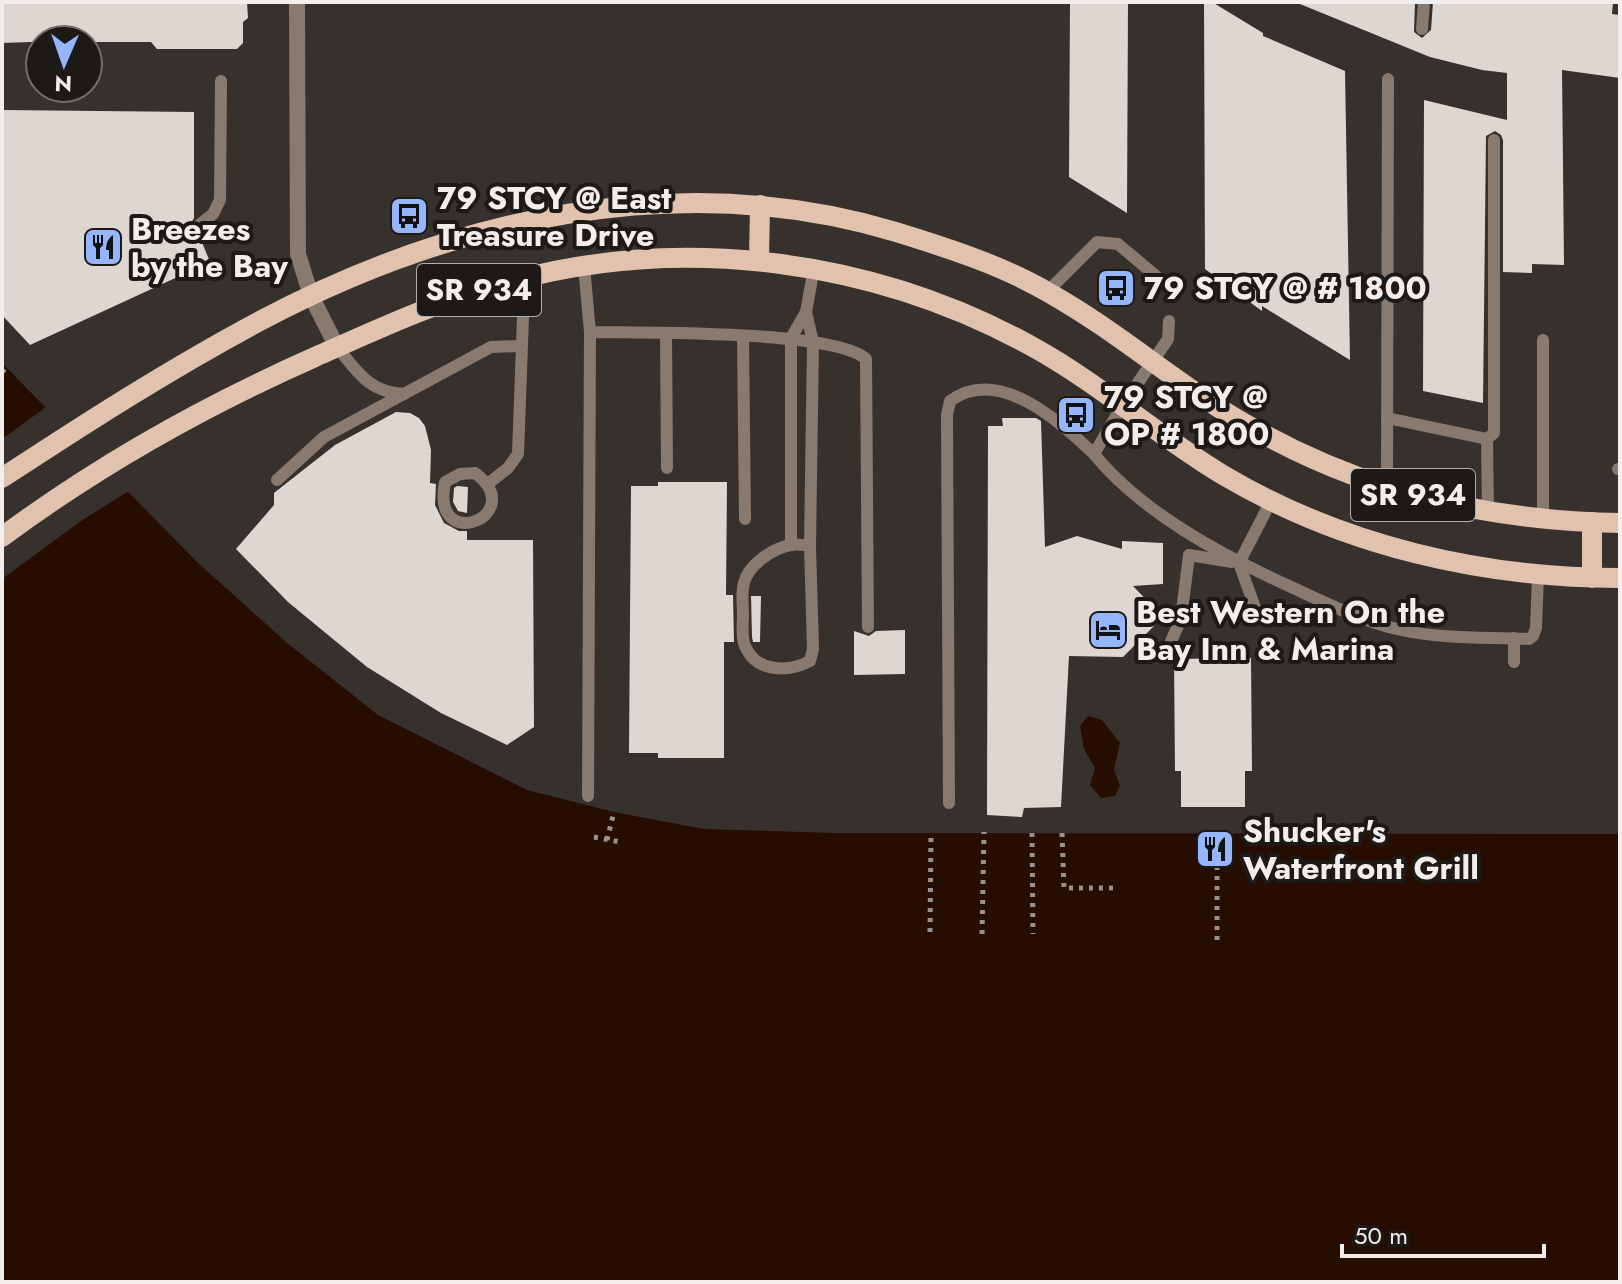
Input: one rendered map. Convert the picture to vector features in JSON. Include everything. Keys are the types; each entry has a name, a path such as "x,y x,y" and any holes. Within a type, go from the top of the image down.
{"main road":[{"name":"SR 934","path":"2,478 91,420 259,321 422,250 523,221 591,209 646,204 760,205 869,224 957,253 1048,291 1260,433 1332,467 1387,488 1488,512 1543,520 1620,523"},
{"path":"759,261 760,205"},
{"name":"SR 934","path":"2,537 124,453 245,390 415,313 514,280 584,266 672,258 759,261 814,268 902,291 994,326 1038,350 1179,447 1271,501 1394,548 1474,567 1538,575 1620,578"},
{"path":"1592,522 1592,578"}],"street":[{"path":"297,2 297,237 303,276 337,347"}],"lane":[{"path":"1422,29 1424,2"},
{"path":"1387,488 1388,79"},
{"path":"198,226 213,214 220,200 221,81"},
{"path":"1487,439 1494,433 1494,140"},
{"path":"1048,291 1097,242 1118,244 1169,287"},
{"path":"584,266 590,332 588,796"},
{"path":"791,545 791,338 806,312 814,268"},
{"path":"489,483 508,468 518,454 523,317 514,280"},
{"path":"806,312 813,342 810,546 813,649 810,661 799,666 782,669 764,666 752,658 743,643 744,580 757,562 791,545 810,546"},
{"path":"1094,454 1122,406 1168,339 1169,321"},
{"path":"590,332 791,338 860,353 866,359 868,627"},
{"path":"666,334 667,468"},
{"path":"743,336 745,519"},
{"path":"1543,340 1543,520"},
{"path":"277,480 324,437 491,347 520,346"},
{"path":"337,347 365,379 385,393 404,394"},
{"path":"949,803 947,415 950,401 964,391 990,391 1022,398 1048,413 1094,454 1116,481 1203,543 1239,563 1371,623 1406,631 1529,639 1533,636 1538,575"},
{"path":"1387,418 1487,439"},
{"path":"1487,439 1488,512"},
{"path":"475,473 489,483 493,498 488,513 474,523 458,523 446,513 442,499 445,482 460,474 475,473"},
{"path":"1258,616 1239,563 1271,501"},
{"path":"1168,648 1181,619 1189,555 1239,563"},
{"path":"1514,638 1514,662"}],"path":[{"path":"2,370 8,376"},
{"path":"607,840 614,812"},
{"path":"982,934 984,832"},
{"path":"930,932 931,833"},
{"path":"1032,833 1033,934"},
{"path":"1062,833 1064,888 1116,888"},
{"path":"594,837 620,842"},
{"path":"1217,866 1217,945"}],"shaded area":[{"path":"2,363 197,562 286,642 378,715 527,790 614,812 704,829 834,833 1620,834 1620,1282 2,1282"},
{"path":"1088,716 1102,720 1120,743 1114,770 1120,786 1115,796 1101,798 1090,785 1095,768 1084,749 1080,726"}],"pier":[{"path":"49,405 132,489 81,521 2,579 2,439"}],"building":[{"path":"2,2 247,2 248,18 243,22 243,43 237,49 157,49 151,42 104,42 104,24 24,24 24,42 2,43"},
{"path":"1070,2 1128,2 1127,213 1069,177"},
{"path":"1204,2 1212,2 1263,33 1263,36 1345,71 1350,360 1262,306 1262,311 1205,269"},
{"path":"1295,2 1415,2 1414,32 1422,38 1431,30 1433,2 1613,2 1612,14 1620,15 1620,78 1562,70 1564,265 1532,264 1532,273 1503,272 1503,140 1495,131 1486,136 1483,403 1423,391 1424,100 1507,120 1507,73 1430,57"},
{"name":"Breezes by the Bay","path":"2,110 194,112 194,218 189,227 199,235 210,262 30,345 2,315"},
{"path":"396,412 410,413 425,426 431,450 430,483 436,484 435,505 444,523 459,531 467,531 467,540 533,540 534,727 507,745 441,713 367,667 288,602 236,549 274,505 274,493 335,445"},
{"name":"Best Western On the Bay Inn & Marina","path":"1002,418 1036,418 1041,421 1045,547 1077,536 1122,549 1122,541 1163,543 1163,584 1133,586 1163,617 1123,657 1069,656 1061,807 1024,808 1022,817 987,815 988,426 1003,426"},
{"path":"658,482 727,482 726,595 733,595 734,642 724,642 724,758 658,758 658,753 629,753 631,486 658,486"},
{"path":"468,487 467,513 458,511 453,502 454,488"},
{"path":"751,596 761,596 760,642 753,642 752,637"},
{"path":"905,630 905,674 854,675 854,631 869,636 876,631"},
{"path":"1251,658 1252,771 1245,771 1245,807 1181,807 1181,771 1175,771 1174,659"}],"place":[{"name":"79 STCY @ East Treasure Drive","path":"409,216"},
{"name":"Breezes by the Bay","path":"103,247"},
{"name":"79 STCY @ # 1800","path":"1116,288"},
{"name":"79 STCY @ OP # 1800","path":"1076,415"},
{"name":"Best Western On the Bay Inn & Marina","path":"1108,630"},
{"name":"Shucker's Waterfront Grill","path":"1215,849"}]}
